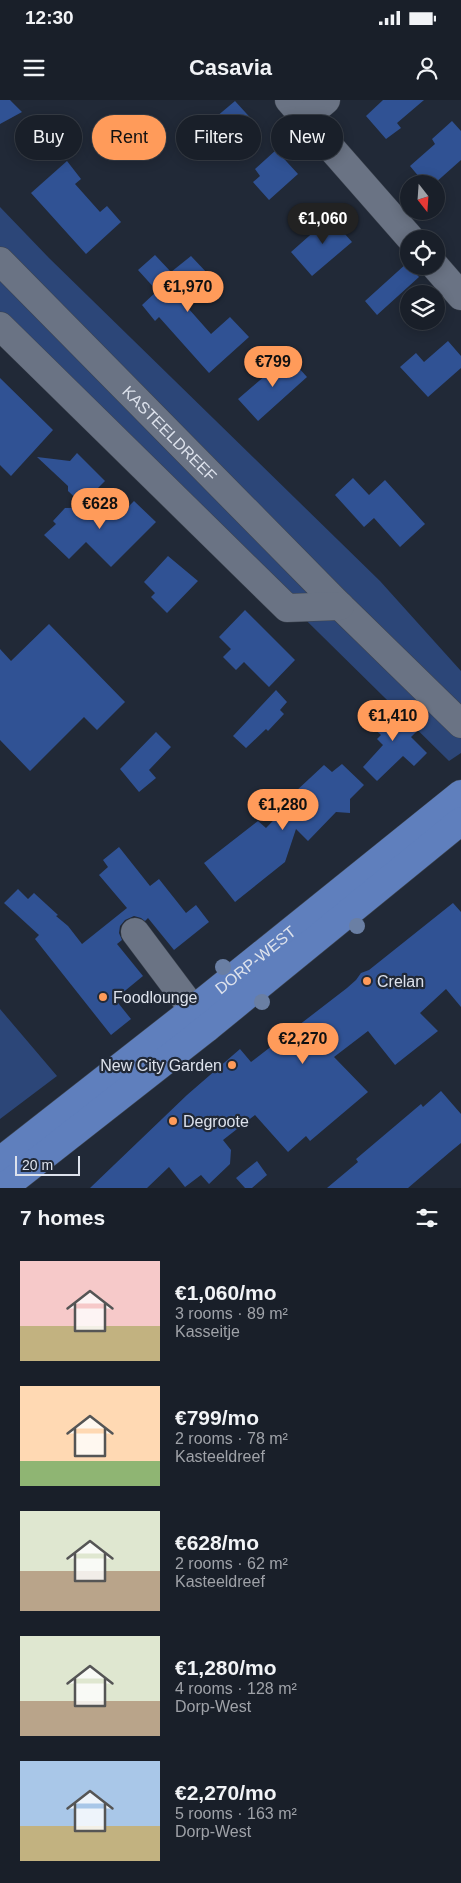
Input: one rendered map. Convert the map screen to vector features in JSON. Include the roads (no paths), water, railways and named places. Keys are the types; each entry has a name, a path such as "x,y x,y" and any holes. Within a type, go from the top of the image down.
{"main road":[{"name":"DORP-WEST","path":"4,1188 461,794"},
{"name":"DORP-WEST","path":"0,1161 200,1018 461,821"}],"street":[{"path":"326,100 297,109 402,230"},
{"name":"KASTEELDREEF","path":"0,261 340,606 461,724"},
{"path":"443,275 461,296"},
{"path":"0,326 287,608 340,606"},
{"path":"135,932 200,1018"}],"place":[{"name":"Crelan","path":"367,981"},
{"name":"Foodlounge","path":"103,997"},
{"name":"New City Garden","path":"232,1065"},
{"name":"Degroote","path":"173,1121"}]}
